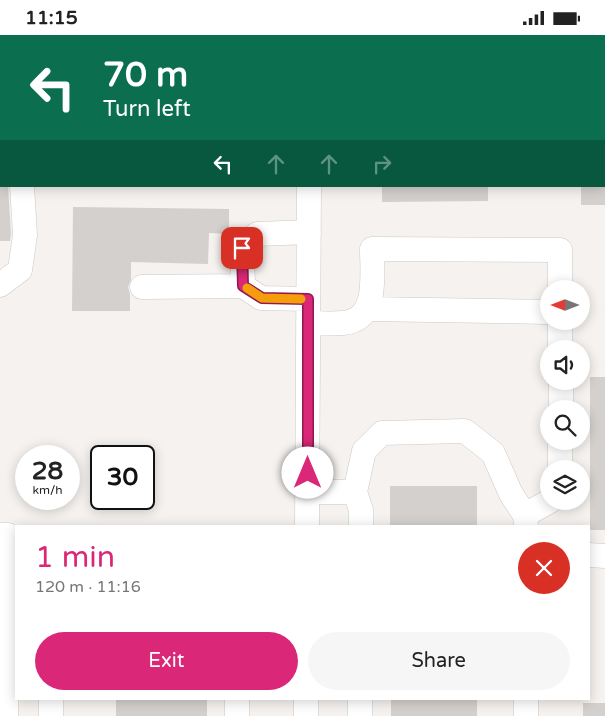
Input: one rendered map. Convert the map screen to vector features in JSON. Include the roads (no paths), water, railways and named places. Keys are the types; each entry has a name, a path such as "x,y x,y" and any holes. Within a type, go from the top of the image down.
{"street":[{"path":"0,285 20,270 24,235 22,187"},
{"path":"307,525 309,187"},
{"path":"243,286 242,248 257,234 309,232"},
{"path":"308,323 345,323 358,319 367,309 372,297 372,249 560,251 560,280"},
{"path":"142,287 243,286 262,298 308,299"},
{"path":"367,309 540,312"},
{"path":"360,525 361,510 355,491 364,451 382,433 465,431 493,453 511,495 526,521 540,509"},
{"path":"308,492 355,491"},
{"path":"0,535 8,535 12,607 6,716"},
{"path":"590,555 605,556"},
{"path":"51,700 51,716"},
{"path":"237,700 237,716"},
{"path":"306,700 306,716"},
{"path":"360,700 360,716"},
{"path":"526,700 526,716"}]}
